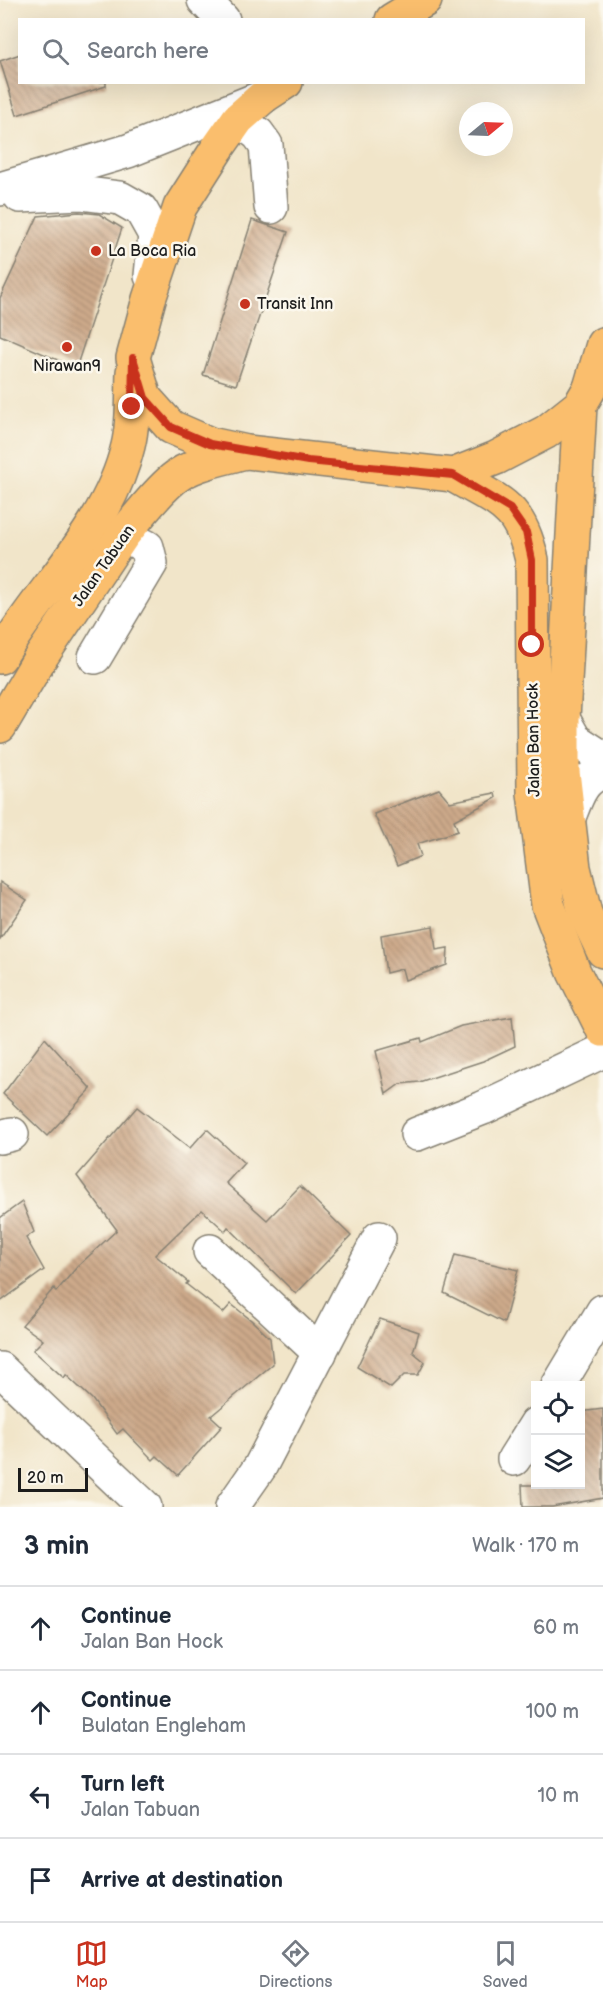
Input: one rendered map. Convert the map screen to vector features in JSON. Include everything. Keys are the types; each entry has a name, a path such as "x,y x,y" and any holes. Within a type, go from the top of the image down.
{"main road":[{"path":"395,18 425,0"},
{"name":"Jalan Tabuan","path":"2,648 98,519 116,482 129,444 133,358 148,299 180,207 238,119 274,90"},
{"name":"Jalan Ban Hock","path":"603,344 591,394 563,719 563,772 574,868 585,913 603,951"},
{"path":"133,358 145,398 171,427 210,444 247,452 453,475 496,458 546,432 591,394"},
{"name":"Jalan Tabuan","path":"0,726 39,660 123,535 174,478 210,461 247,452"},
{"name":"Jalan Ban Hock","path":"453,475 510,509 526,532 532,560 534,792 548,905 574,972 603,1030"}],"street":[{"path":"204,0 220,18"},
{"path":"0,189 128,151 274,90"},
{"path":"238,119 258,134 266,146 271,207"},
{"path":"0,197 80,193 120,198 141,210 154,235 148,299"},
{"path":"95,657 151,563 147,547 123,535"},
{"path":"563,719 575,740 603,758"},
{"path":"567,822 579,792 587,780 603,773"},
{"path":"417,1134 483,1108 603,1051"},
{"path":"232,1507 260,1467 378,1238"},
{"path":"210,1251 320,1353"},
{"path":"561,1381 603,1311"},
{"path":"0,1369 145,1507"},
{"path":"514,1459 531,1432"}],"building":[{"path":"18,55 18,84 106,84 106,86 17,115 0,61"},
{"path":"79,212 99,214 122,228 76,368 0,335 0,298 38,216"},
{"name":"Transit Inn","path":"252,220 288,232 236,385 203,375"},
{"path":"439,789 450,802 495,793 496,798 454,820 458,831 417,844 421,856 397,866 374,814"},
{"path":"0,882 27,900 0,939"},
{"path":"433,926 436,950 448,948 447,965 405,980 402,969 386,973 381,935"},
{"path":"512,1017 515,1046 483,1061 419,1082 400,1084 386,1094 376,1051 421,1038 422,1042 461,1026"},
{"path":"45,1038 91,1089 47,1136 3,1094"},
{"path":"137,1107 190,1148 207,1129 244,1163 226,1183 267,1220 300,1186 351,1236 296,1294 228,1227 225,1231 202,1210 155,1255 188,1282 186,1284 223,1313 231,1304 251,1320 270,1338 273,1364 211,1416 222,1426 178,1475 157,1456 153,1460 123,1429 117,1434 92,1399 66,1375 64,1378 33,1350 43,1340 22,1325 54,1288 56,1292 77,1267 117,1230 77,1176"},
{"path":"22,1202 34,1232 26,1238 44,1270 0,1302 0,1218"},
{"path":"455,1255 518,1270 504,1323 444,1293"},
{"path":"380,1319 419,1332 413,1352 425,1362 418,1375 404,1375 391,1388 357,1367"},
{"path":"603,1409 603,1498 552,1507 523,1507 522,1485 531,1485 531,1489 585,1489 585,1411"}],"place":[{"name":"La Boca Ria","path":"96,251"},
{"name":"Transit Inn","path":"245,304"},
{"name":"Nirawan9","path":"67,347"}],"route":[{"path":"132,407 133,358 145,398 171,427 210,444 308,461 453,475 510,509 526,532 532,560 532,645"}]}
